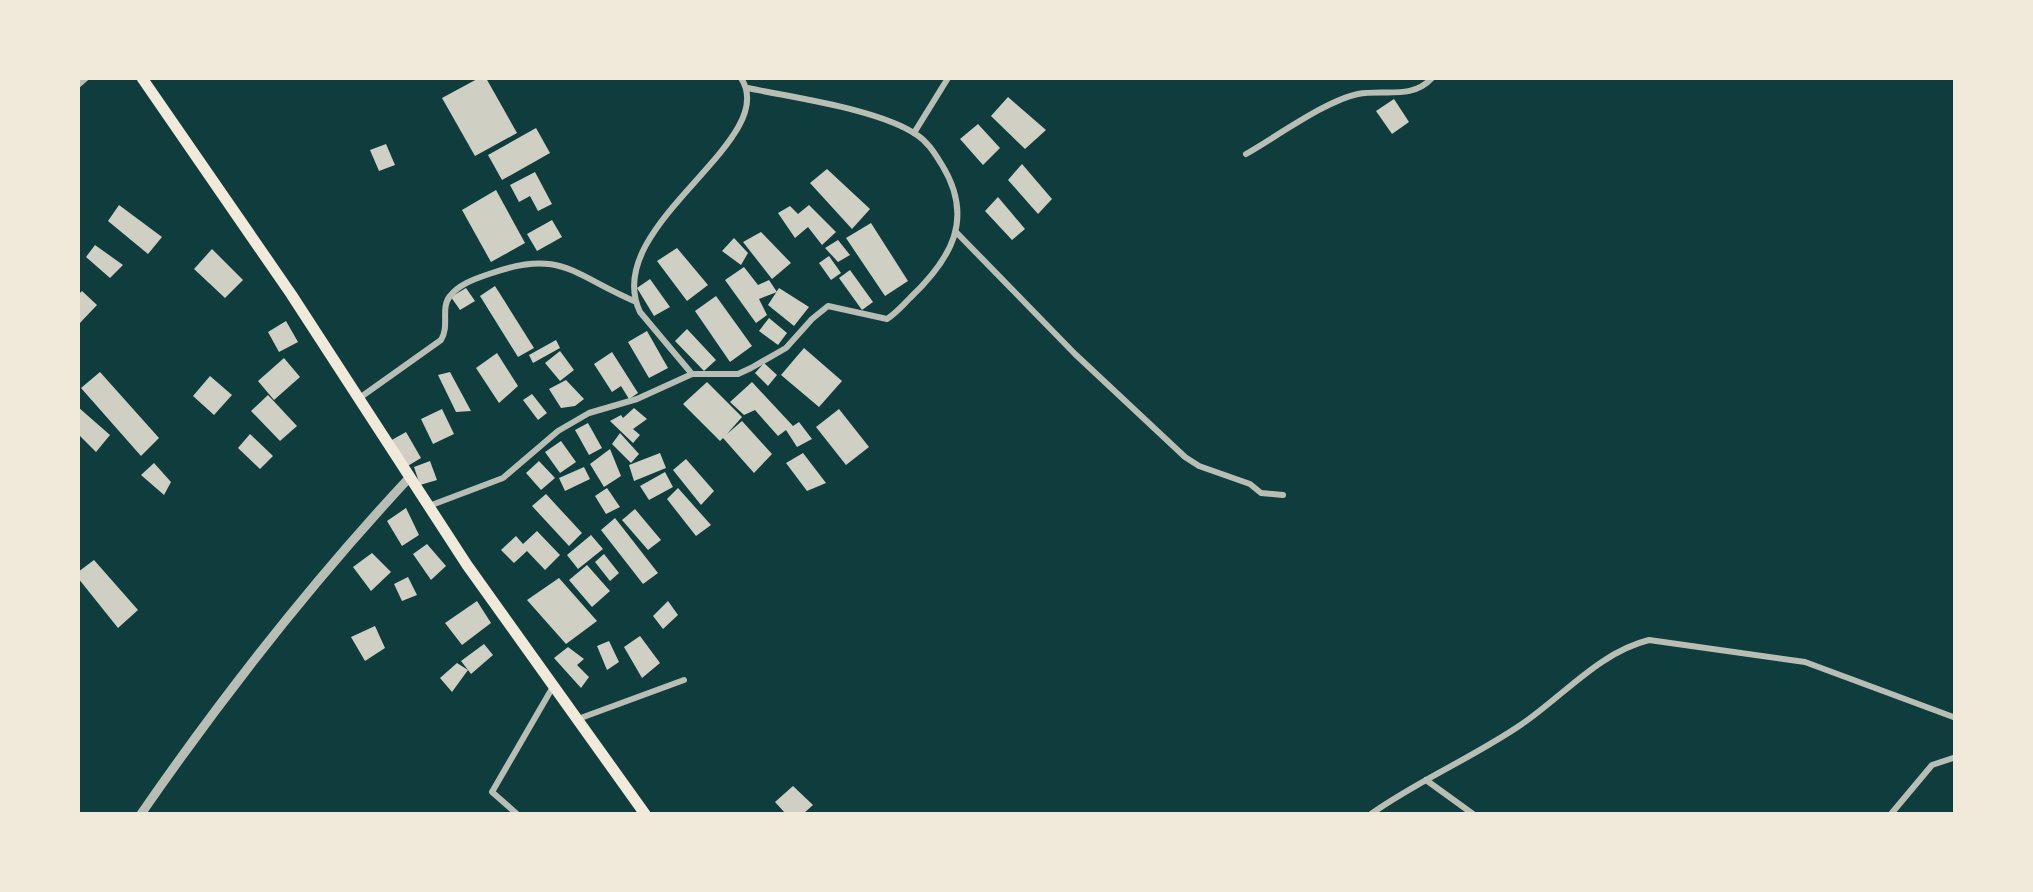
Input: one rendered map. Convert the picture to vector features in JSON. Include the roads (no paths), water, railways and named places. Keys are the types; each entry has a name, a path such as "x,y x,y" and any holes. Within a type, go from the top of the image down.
{"main road":[{"path":"145,79 428,506 646,814"}],"street":[{"path":"78,85 86,78"},
{"path":"635,302 635,278 645,249 668,212 738,130 749,101 748,88 741,78"},
{"path":"914,133 948,78"},
{"path":"1246,154 1338,101 1357,94 1408,92 1426,85 1432,78"},
{"path":"428,506 503,478 570,422 637,399 692,374 738,374 786,348 828,306 887,319 930,280 956,232 958,200 952,181 935,154 914,133 862,114 748,88"},
{"path":"956,232 1074,354 1185,457 1250,484 1261,493 1283,494"},
{"path":"358,399 441,340 446,331 444,305 462,284 539,262 571,267 635,302 692,374"},
{"path":"142,814 192,743 322,577 409,478"},
{"path":"1371,814 1525,722 1566,688 1635,643 1649,640 1805,662 1956,718"},
{"path":"578,719 684,680"},
{"path":"517,814 492,792 554,684"},
{"path":"1890,814 1932,765 1956,758"},
{"path":"1426,780 1473,814"}]}
